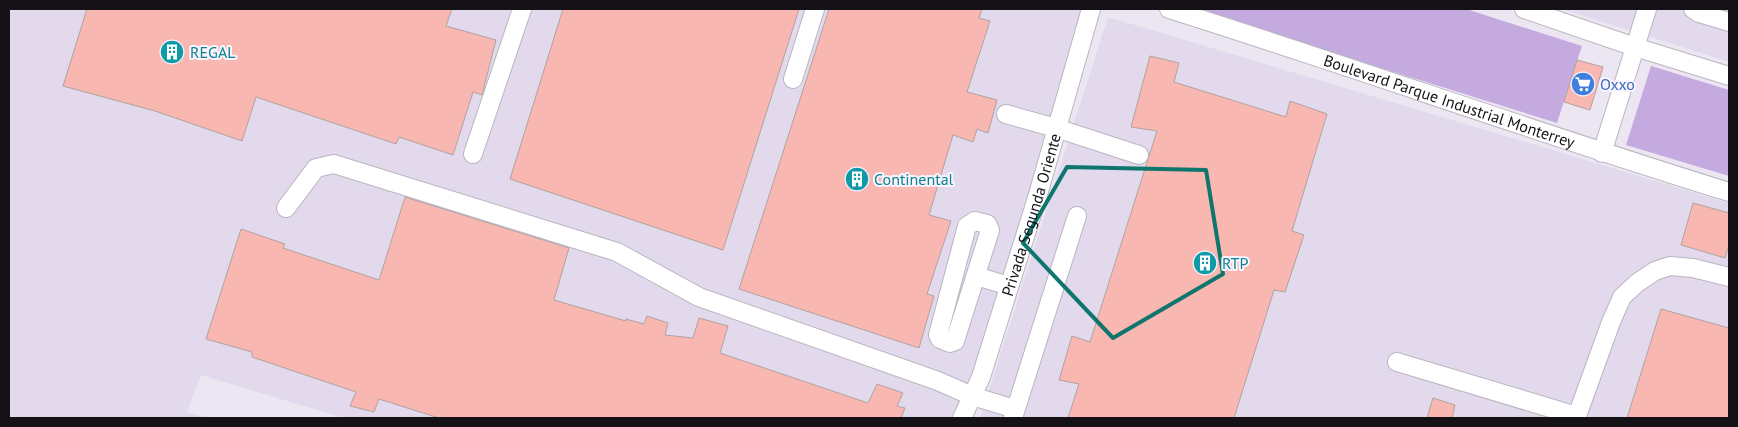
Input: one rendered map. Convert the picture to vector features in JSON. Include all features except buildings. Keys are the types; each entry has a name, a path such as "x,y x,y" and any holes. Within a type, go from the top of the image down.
{"street":[{"path":"473,154 522,9"},
{"path":"793,79 815,9"},
{"name":"Privada Segunda Oriente","path":"962,418 980,377 1009,286 1091,9"},
{"name":"Boulevard Parque Industrial Monterrey","path":"1169,9 1268,40 1602,153 1729,192"},
{"path":"1524,9 1635,47 1729,76"},
{"path":"1602,153 1647,9"},
{"path":"1693,9 1699,13 1729,22"},
{"path":"1006,114 1056,128 1139,156"},
{"path":"286,208 316,168 334,164 617,252 699,297 938,381 1014,414 1077,216"},
{"path":"975,221 987,224 990,230 976,276 955,341 950,343 940,339 938,335 967,226 970,222 975,221"},
{"path":"1397,362 1576,417 1622,297 1637,283 1655,271 1670,266 1693,268 1729,277"},
{"path":"976,276 1009,286"}],"highlighted area":[{"path":"1067,167 1206,170 1223,274 1113,338 1023,243"}],"shaded area":[{"path":"9,9 1087,9 961,418 343,418 201,375 187,412 207,418 9,418"},
{"path":"1192,9 1466,9 1582,46 1557,123"},
{"path":"1562,9 1729,9 1729,62 1657,39"},
{"path":"1108,17 1729,203 1729,418 980,418"},
{"path":"1651,66 1729,90 1729,176 1626,145"}],"place":[{"name":"REGAL","path":"172,52"},
{"name":"Oxxo","path":"1583,84"},
{"name":"Continental","path":"857,179"},
{"name":"RTP","path":"1205,263"}]}
